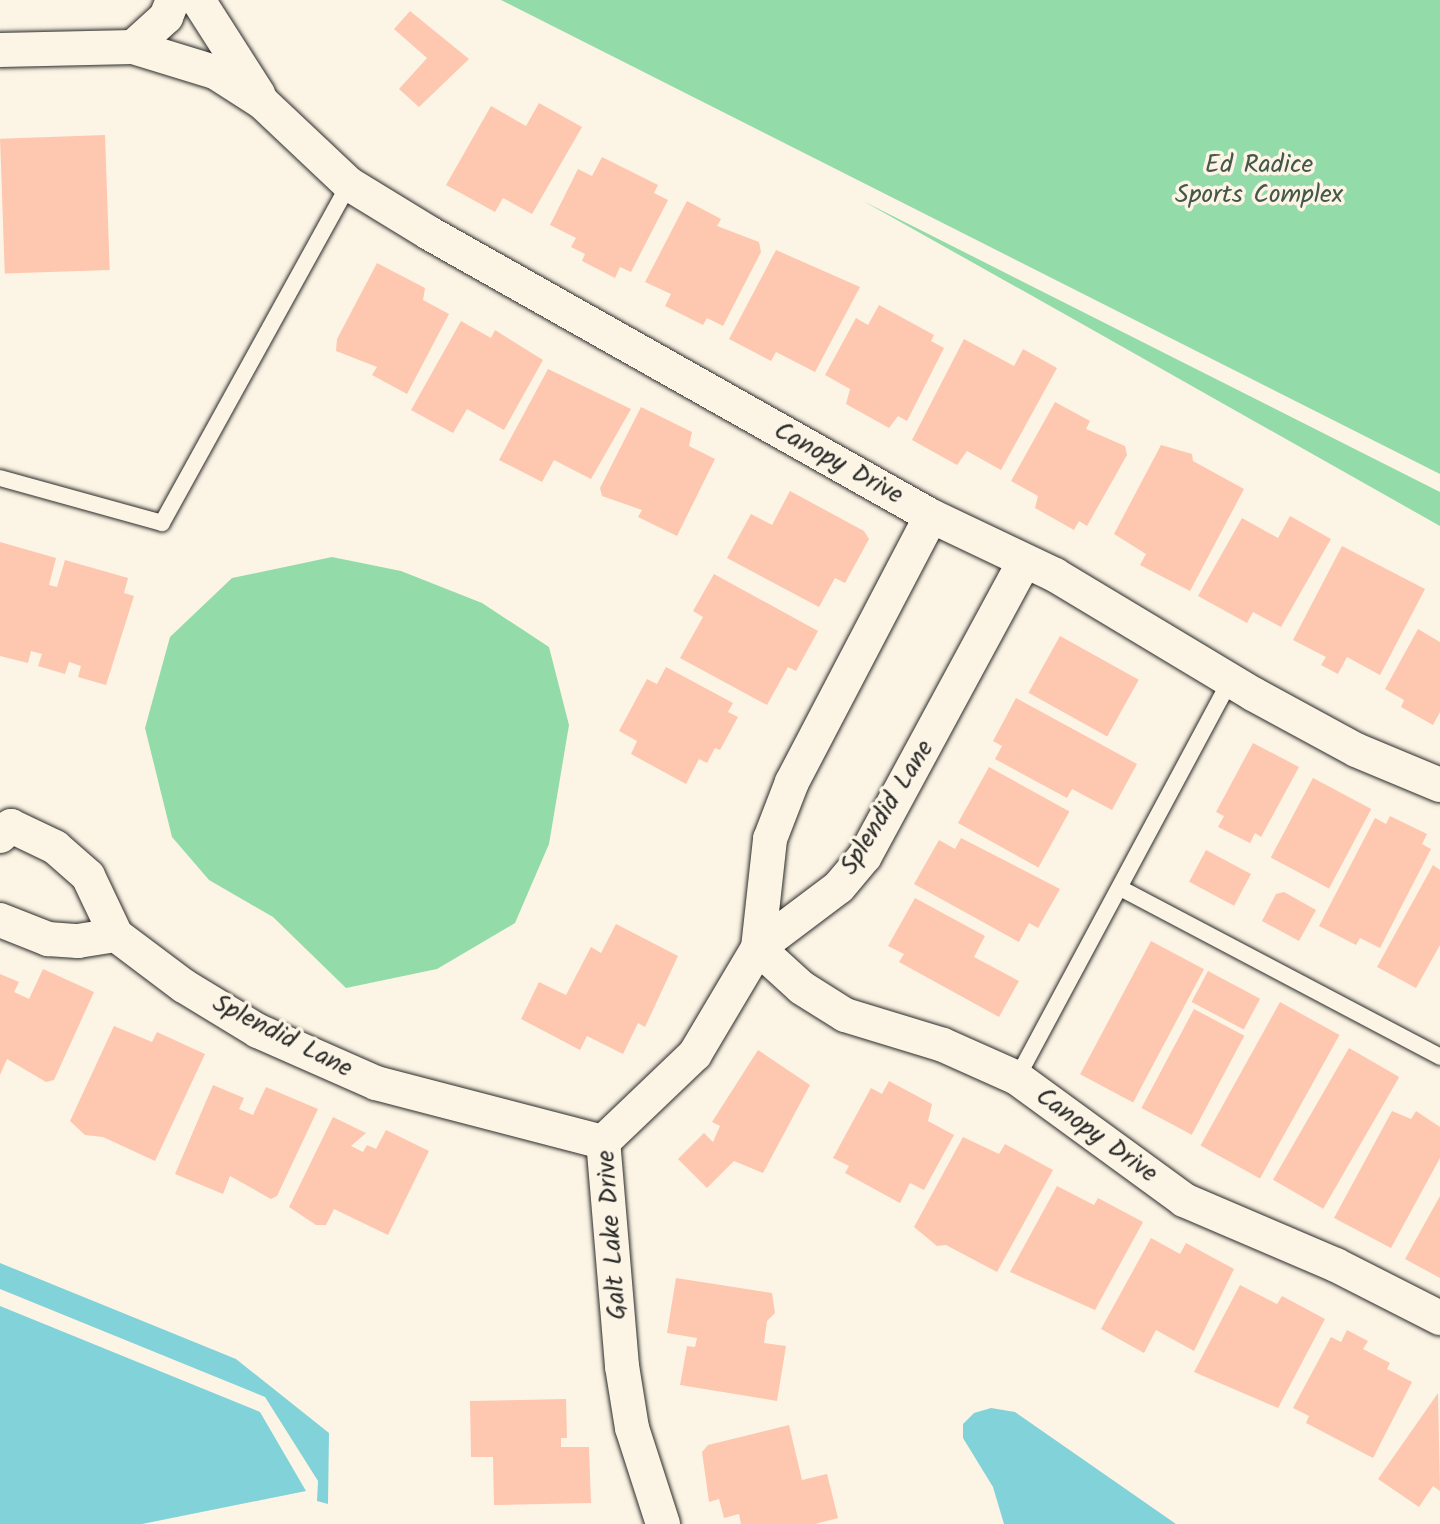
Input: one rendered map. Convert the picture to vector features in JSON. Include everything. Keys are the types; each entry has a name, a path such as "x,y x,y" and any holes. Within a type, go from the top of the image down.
{"street":[{"path":"133,47 166,17 173,0"},
{"name":"Canopy Drive","path":"198,0 262,102"},
{"name":"Canopy Drive","path":"0,50 133,47 215,72 262,102 349,184 931,516 1055,575 1230,680 1356,750 1440,785"},
{"path":"758,948 770,839 786,796 931,516"},
{"name":"Splendid Lane","path":"758,948 839,887 865,856 1024,562"},
{"name":"Splendid Lane","path":"0,836 11,826 55,847 88,876 116,935 184,986 258,1031 363,1077 603,1142"},
{"path":"0,920 48,939 78,941 116,935"},
{"name":"Canopy Drive","path":"758,948 802,988 845,1015 943,1045 1017,1078 1184,1200 1336,1265 1440,1318"},
{"name":"Galt Lake Drive","path":"663,1524 632,1428 624,1381 603,1142 695,1054 758,948"}],"lane":[{"path":"0,478 162,523 349,184"},
{"path":"1017,1078 1122,889 1230,680"},
{"path":"1122,889 1440,1057"}],"green space":[{"name":"Ed Radice Sports Complex","path":"501,0 1440,0 1440,474"},
{"path":"863,201 1440,492 1440,526 1068,316"},
{"path":"332,557 401,571 482,603 549,647 569,725 549,844 515,923 437,969 346,988 273,917 209,880 172,837 145,728 170,637 232,578"}],"water":[{"path":"0,1263 236,1359 329,1433 328,1504 317,1501 318,1481 265,1397 0,1289"},
{"path":"0,1306 260,1412 306,1491 142,1524 0,1524"},
{"path":"991,1408 1015,1412 1176,1524 1004,1524 993,1487 963,1438 963,1424 974,1413"}],"building":[{"path":"410,11 469,59 419,107 399,89 427,58 394,29"},
{"path":"539,103 582,127 532,214 503,198 495,212 446,185 491,106 526,126"},
{"path":"105,135 110,270 5,274 0,139"},
{"path":"602,157 658,185 654,193 668,200 631,272 620,267 615,278 582,261 585,254 571,247 576,238 550,225 578,169 592,176"},
{"path":"687,201 721,219 717,226 759,242 761,252 723,326 707,318 703,325 665,306 671,294 645,282"},
{"path":"776,250 860,287 815,372 776,352 771,361 729,339"},
{"path":"377,263 425,288 423,300 449,314 407,394 372,375 377,367 336,351 337,339"},
{"path":"879,305 934,335 931,341 944,348 907,421 898,416 889,428 846,404 850,389 825,375 856,318 868,325"},
{"path":"461,321 491,338 495,330 543,360 504,430 467,409 453,433 411,410"},
{"path":"964,339 1014,366 1023,349 1057,368 1001,470 967,451 957,465 912,440"},
{"path":"548,369 631,409 591,479 554,460 542,482 499,460"},
{"path":"1055,402 1090,421 1086,429 1125,446 1127,455 1087,526 1079,521 1074,530 1035,508 1038,496 1011,481"},
{"path":"641,407 692,432 689,446 715,459 677,536 638,517 642,510 602,496 600,488"},
{"path":"1161,445 1192,454 1193,461 1244,489 1190,591 1140,565 1146,554 1114,534"},
{"path":"790,491 864,531 869,539 845,583 835,578 819,607 727,558 751,514 772,525"},
{"path":"1290,516 1331,539 1281,627 1253,612 1247,623 1198,596 1242,518 1278,538"},
{"path":"0,542 56,558 49,585 57,587 65,560 128,578 124,593 134,596 106,685 78,677 81,666 69,662 65,674 38,666 42,654 31,651 28,663 0,656"},
{"path":"1342,546 1425,589 1380,675 1347,657 1338,674 1321,665 1326,657 1293,640"},
{"path":"714,574 818,631 796,671 788,667 767,705 680,658 703,617 693,611"},
{"path":"1418,629 1440,642 1440,712 1433,725 1401,707 1404,700 1385,689"},
{"path":"1060,636 1139,680 1107,736 1028,693"},
{"path":"666,667 733,703 728,712 738,717 720,750 715,748 707,763 699,759 686,784 631,754 637,741 619,731 647,679 657,684"},
{"path":"1016,698 1137,764 1112,810 1072,789 1067,798 995,759 1002,746 993,741"},
{"path":"1253,743 1299,767 1261,837 1255,833 1250,843 1218,827 1224,816 1216,812"},
{"path":"989,767 1069,812 1038,868 958,823"},
{"path":"1313,778 1371,809 1329,888 1271,857"},
{"path":"1390,816 1427,834 1422,844 1431,849 1380,948 1360,938 1356,945 1319,926 1375,818 1386,824"},
{"path":"961,838 1060,889 1038,928 1029,923 1019,942 914,884 939,840 955,849"},
{"path":"1206,850 1251,874 1234,906 1189,882"},
{"path":"1433,865 1440,870 1440,945 1416,988 1377,967"},
{"path":"1284,892 1316,910 1299,941 1262,921 1276,894"},
{"path":"915,898 985,936 974,957 1019,981 999,1017 899,962 904,954 888,946"},
{"path":"616,924 678,956 645,1027 638,1023 623,1054 587,1036 580,1050 521,1019 539,982 566,995 591,947 601,953"},
{"path":"1151,941 1204,969 1133,1102 1080,1074"},
{"path":"43,969 94,992 54,1080 46,1082 7,1059 0,1075 0,974 19,982 14,992 29,999"},
{"path":"1208,971 1260,999 1244,1030 1192,1002"},
{"path":"1280,1002 1339,1035 1260,1178 1200,1145"},
{"path":"1194,1009 1244,1036 1192,1135 1141,1108"},
{"path":"114,1026 152,1042 157,1032 205,1054 155,1161 103,1137 85,1135 70,1121"},
{"path":"1349,1048 1399,1077 1323,1209 1273,1180"},
{"path":"758,1050 810,1085 763,1173 734,1161 707,1188 678,1159 704,1133 713,1142 720,1126 712,1122"},
{"path":"889,1081 932,1104 928,1121 954,1135 924,1190 910,1183 900,1203 845,1173 849,1166 833,1158 871,1088 882,1094"},
{"path":"213,1085 244,1098 239,1109 253,1115 266,1087 318,1109 277,1196 271,1199 230,1176 223,1194 175,1174"},
{"path":"1392,1111 1411,1119 1416,1111 1440,1127 1440,1158 1391,1248 1334,1218"},
{"path":"333,1117 366,1133 351,1146 363,1152 367,1145 376,1149 386,1130 429,1151 388,1235 334,1209 326,1225 316,1225 289,1207"},
{"path":"963,1137 999,1154 1005,1144 1053,1170 997,1272 946,1245 937,1246 914,1227"},
{"path":"1057,1186 1094,1205 1098,1198 1143,1222 1095,1310 1010,1272"},
{"path":"1440,1196 1440,1278 1405,1259"},
{"path":"1151,1238 1180,1254 1186,1243 1234,1269 1194,1351 1156,1330 1144,1353 1101,1329"},
{"path":"676,1278 772,1293 775,1313 767,1321 764,1343 786,1346 777,1401 680,1385 687,1346 695,1347 697,1338 667,1333"},
{"path":"1240,1285 1277,1304 1282,1296 1325,1319 1278,1408 1194,1372"},
{"path":"1347,1330 1368,1341 1363,1349 1390,1363 1387,1369 1412,1382 1373,1458 1306,1423 1309,1416 1293,1408 1331,1337 1341,1342"},
{"path":"1438,1393 1440,1491 1433,1486 1419,1507 1378,1479"},
{"path":"566,1399 567,1438 561,1438 561,1447 589,1447 591,1503 494,1505 493,1457 471,1457 470,1401"},
{"path":"789,1425 802,1480 827,1474 838,1518 815,1524 741,1524 739,1514 724,1518 719,1499 709,1502 702,1452 708,1445"}]}
